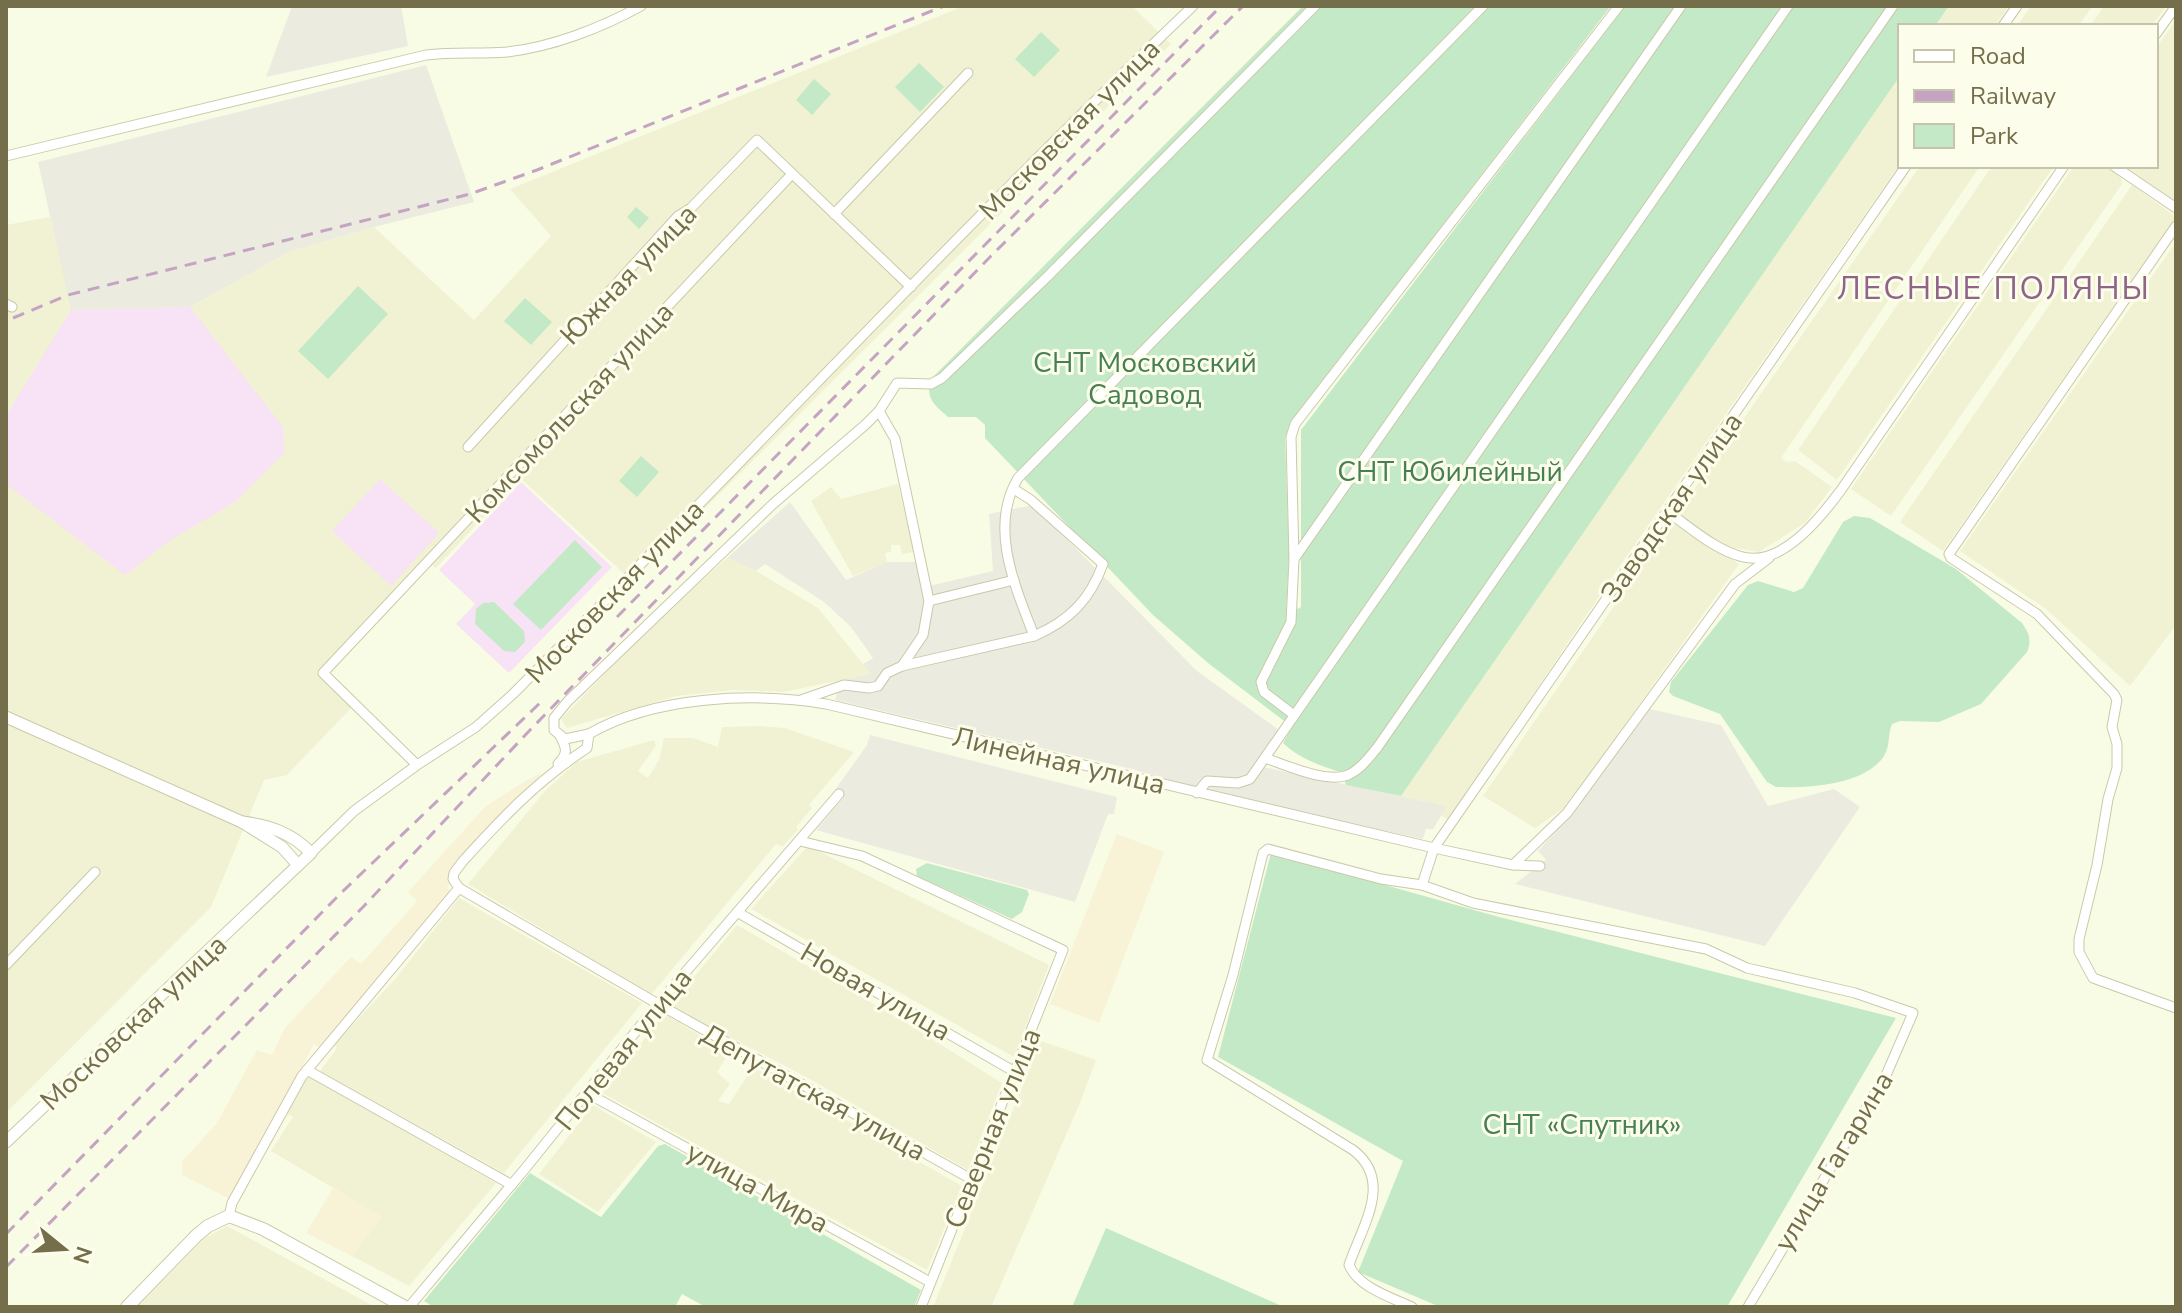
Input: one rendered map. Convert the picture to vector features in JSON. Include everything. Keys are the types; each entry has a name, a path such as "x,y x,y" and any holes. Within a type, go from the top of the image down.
{"main road":[{"path":"127,1307 197,1235 227,1213 263,1229 407,1307"}],"street":[{"path":"6,156 426,55 465,51 505,52 553,44 641,6"},
{"name":"Московская улица","path":"6,1142 354,811 476,727 513,694 1110,85 1193,6"},
{"path":"227,1213 307,1070 459,888 453,879 463,861 566,753 566,746 552,725 568,701 773,504 879,411 897,383 931,384 942,378 1069,255 1315,6"},
{"path":"1034,636 1007,562 1006,515 1018,478 1483,6"},
{"path":"1294,715 1264,692 1261,682 1265,669 1290,627 1294,559 1291,437 1295,424 1619,6"},
{"path":"1294,559 1681,6"},
{"path":"1197,793 1207,781 1247,781 1265,758 1788,6"},
{"path":"1265,758 1324,777 1343,777 1358,769 1377,748 1893,6"},
{"path":"2004,24 2017,6"},
{"path":"2158,31 2176,6"},
{"path":"834,214 968,73"},
{"name":"Южная улица","path":"468,447 678,216 691,208 757,140 792,174"},
{"name":"Заводская улица","path":"1422,885 1434,848 1905,168"},
{"path":"1513,865 1567,813 1735,584 1802,535 1822,516 2063,168"},
{"path":"2117,168 2176,208"},
{"path":"792,174 911,287"},
{"name":"Комсомольская улица","path":"417,765 323,673 792,174"},
{"path":"2176,226 1949,554 2037,614 2114,694 2117,700 2112,727 2117,744 2117,768 2082,920 2079,952 2093,978 2176,1008"},
{"path":"879,411 895,439 929,601 923,635 902,666"},
{"path":"801,700 844,685 878,686 887,673 902,666 1034,636 1050,629 1088,597 1103,564 1031,500 1014,489"},
{"path":"1668,512 1729,552 1754,559 1775,554"},
{"path":"929,601 1014,580"},
{"name":"Линейная улица","path":"588,739 627,717 695,702 740,698 801,700 1434,848 1513,865 1540,866"},
{"path":"6,717 242,822 282,847 298,865"},
{"path":"550,772 587,748 588,739 560,736"},
{"name":"Полевая улица","path":"407,1307 512,1185 658,1004 839,794"},
{"path":"242,822 265,824 298,839 311,853"},
{"name":"Северная улица","path":"800,841 862,856 1063,950 921,1307"},
{"path":"1412,1307 1362,1282 1354,1276 1349,1265 1375,1188 1370,1165 1353,1150 1207,1060 1258,882 1263,853 1274,848 1381,879 1422,885"},
{"path":"6,965 95,872"},
{"name":"улица Гагарина","path":"1422,885 1473,903 1706,949 1747,968 1855,993 1913,1013 1887,1073 1748,1307"},
{"name":"Депутатская улица","path":"459,888 658,1004 971,1179"},
{"name":"Новая улица","path":"737,912 1015,1072"},
{"path":"307,1070 512,1185"},
{"name":"улица Мира","path":"587,1093 930,1282"}],"shaded area":[{"path":"292,6 401,6 408,46 266,77"},
{"path":"964,6 1132,6 1171,44 632,581 520,478 436,568 425,558 317,672 352,707 287,775 264,780 211,907 6,1113 6,225 50,217 72,310 190,307 291,251 374,227 474,320 551,236 510,189"},
{"path":"1949,6 2009,6 1996,24 1936,24"},
{"path":"2031,6 2093,6 2080,24 2018,24"},
{"path":"2104,6 2166,6 2153,24 2091,24"},
{"path":"2176,20 2176,203 2124,168 2158,168 2158,45"},
{"path":"426,65 474,202 291,251 190,307 71,310 38,162"},
{"path":"1898,79 1898,167 1613,576 1448,820 1441,815 1446,806 1401,796"},
{"path":"1919,168 1979,168 1781,458 1787,462 1795,461 1832,487 1805,523 1759,552 1727,547 1677,514"},
{"path":"1991,168 2053,168 1837,480 1798,450"},
{"path":"2073,168 2109,168 2121,177 2122,184 1891,516 1851,489"},
{"path":"2132,185 2176,217 1943,551 1900,522"},
{"path":"2176,242 2176,625 2130,686 2046,609 1960,551"},
{"path":"190,307 283,427 284,453 235,502 172,539 125,575 6,484 6,416 71,310"},
{"path":"380,479 439,533 391,586 332,531"},
{"path":"521,482 612,567 509,673 456,624 475,604 439,570"},
{"path":"898,484 914,552 902,554 900,545 891,545 891,552 885,553 887,562 853,576 811,501 831,487 841,499"},
{"path":"790,502 846,580 887,562 922,562 929,586 993,571 989,514 1033,505 1197,671 1279,730 1254,765 1447,806 1433,829 1426,829 1423,839 1204,791 1132,769 835,700 841,680 871,674 863,664 873,658 851,627 824,602 765,564 756,571 727,558"},
{"path":"1672,522 1739,564 1567,806 1535,828 1483,796"},
{"path":"727,558 756,571 818,608 871,674 784,692 734,690 676,696 567,728 561,719 655,622"},
{"path":"1645,708 1721,725 1768,806 1834,789 1860,807 1765,946 1515,884 1546,860 1538,851 1560,827"},
{"path":"722,727 785,728 854,752 809,805 812,808 796,827 798,830 782,847 776,844 651,995 468,884 545,791 577,762 654,740 656,746 638,771 648,778 659,760 664,738 693,738 718,747"},
{"path":"870,735 1117,797 1114,814 1108,814 1075,902 816,830 843,798 835,790 867,745"},
{"path":"544,772 491,823 450,874 448,888 452,895 320,1048 314,1044 232,1200 182,1175 182,1162 217,1123 257,1050 272,1055 285,1028 351,957 361,964 417,901 408,892 485,807"},
{"path":"1117,834 1164,852 1099,1023 1050,1004"},
{"path":"808,846 1049,965 1014,1057 751,909"},
{"path":"459,898 642,1003 504,1173 320,1071 337,1048 334,1045 396,978"},
{"path":"737,925 905,1022 1002,1083 968,1170 808,1078 670,1006"},
{"path":"664,1014 729,1053 717,1072 730,1084 718,1101 729,1104 753,1067 962,1186 927,1270 602,1093"},
{"path":"1041,1041 1096,1060 1080,1103 991,1307 933,1307"},
{"path":"309,1076 496,1183 409,1286 352,1256 382,1217 271,1151 293,1117 287,1114 288,1109"},
{"path":"593,1105 656,1142 598,1212 539,1174"},
{"path":"334,1187 382,1217 352,1256 306,1233"},
{"path":"227,1226 375,1307 137,1307 205,1238"}],"green space":[{"path":"1303,6 1611,6 1290,423 1285,438 1289,555 1286,616 1301,607 1301,430 1625,6 1949,6 1936,24 1898,24 1898,79 1401,796 1346,785 1342,773 1289,749 1283,743 1292,727 1208,663 1153,615 985,438 985,425 976,417 948,417 935,405 929,392 930,380"},
{"path":"1041,32 1060,50 1034,77 1015,59"},
{"path":"919,63 944,87 920,112 895,87"},
{"path":"814,79 831,94 812,115 796,100"},
{"path":"636,207 649,218 639,229 627,217"},
{"path":"358,286 388,314 328,379 298,351"},
{"path":"525,298 552,322 531,345 504,321"},
{"path":"641,456 659,472 637,497 619,481"},
{"path":"1854,516 1870,518 1956,569 2022,623 2029,637 2029,648 1981,704 1939,722 1900,721 1892,724 1885,755 1860,775 1818,786 1776,787 1767,782 1720,714 1673,696 1669,692 1671,682 1748,585 1758,581 1794,592 1803,588 1843,522"},
{"path":"575,540 602,567 541,630 513,604"},
{"path":"494,602 524,631 525,642 515,652 504,651 475,624 476,609 483,603"},
{"name":"СНТ «Спутник»","path":"1271,853 1499,917 1896,1018 1727,1307 1440,1307 1358,1272 1403,1161 1218,1057"},
{"path":"927,863 1027,890 1029,894 1022,912 1012,919 917,876 916,869"},
{"path":"665,1144 921,1290 914,1307 706,1307 682,1294 675,1307 434,1307 424,1301 530,1173 601,1217 658,1146"},
{"path":"1106,1228 1284,1307 1072,1307"}],"railway":[{"path":"13,318 68,295 470,194 944,6"},
{"path":"617,617 1221,6"},
{"path":"6,1267 363,907 531,729 991,256 1243,6"},
{"path":"6,1234 341,893 542,701"}],"district":[{"name":"ЛЕСНЫЕ ПОЛЯНЫ","path":"1994,288"}],"park label":[{"name":"СНТ Московский Садовод","path":"1145,378"},
{"name":"СНТ Юбилейный","path":"1450,471"}]}
